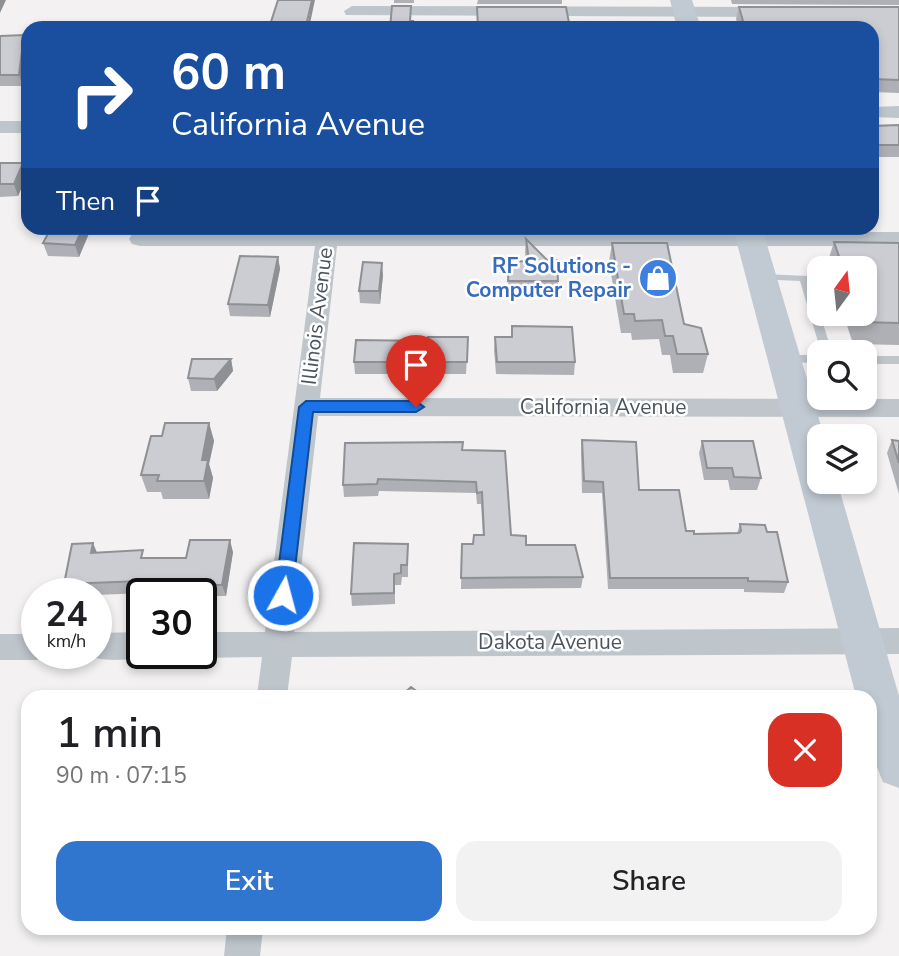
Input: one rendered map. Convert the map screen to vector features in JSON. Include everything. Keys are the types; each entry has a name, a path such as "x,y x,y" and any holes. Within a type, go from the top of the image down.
{"street":[{"path":"352,13 788,12"},
{"path":"879,112 899,112"},
{"path":"0,127 21,128"},
{"path":"140,239 290,235"},
{"name":"Illinois Avenue","path":"273,690 327,235"},
{"path":"749,235 807,435"},
{"path":"798,235 899,239"},
{"name":"California Avenue","path":"306,407 899,408"},
{"path":"824,494 880,641 899,767"},
{"name":"Dakota Avenue","path":"217,645 880,641"},
{"path":"0,647 21,647"},
{"path":"242,956 244,935"}],"lane":[{"path":"761,277 804,278 823,340"},
{"path":"786,359 807,359"},
{"path":"877,360 899,360"}],"building":[{"path":"278,0 312,0 307,21 271,21"},
{"path":"392,6 411,6 410,21 391,21"},
{"path":"477,7 566,7 569,21 478,21"},
{"path":"739,7 899,7 899,80 879,79 879,21 743,21"},
{"path":"21,35 19,75 0,75 0,36"},
{"path":"899,125 899,145 879,145 879,126"},
{"path":"0,163 21,163 14,184 0,184"},
{"path":"47,235 80,235 75,245 43,243"},
{"path":"526,239 548,261 557,260 558,281 508,281 509,262 529,261"},
{"path":"834,242 899,243 899,323 877,322 877,256 839,256"},
{"path":"612,243 667,243 684,324 701,328 708,354 677,354 673,336 665,336 662,320 635,321 634,314 624,314"},
{"path":"240,256 278,257 268,305 228,304"},
{"path":"363,262 382,263 379,291 359,291"},
{"path":"512,326 572,327 575,362 497,362 495,337 512,337"},
{"path":"428,337 468,337 467,362 354,362 356,340 428,341"},
{"path":"192,359 231,359 214,379 188,378"},
{"path":"165,423 209,423 202,460 208,460 204,481 157,481 159,475 141,475 151,436 162,436"},
{"path":"582,440 636,442 639,490 679,490 686,531 694,531 694,534 739,533 740,524 765,525 767,532 777,532 788,582 748,581 748,578 610,578 603,482 584,481"},
{"path":"892,440 899,441 899,463"},
{"path":"702,441 753,441 761,478 734,477 732,468 707,468"},
{"path":"463,442 462,450 505,451 511,535 526,536 526,545 575,545 583,577 461,578 462,544 473,544 474,535 484,535 482,492 477,493 476,482 378,479 377,484 343,485 345,443"},
{"path":"190,540 230,540 222,585 217,585 217,578 126,578 126,582 112,582 112,578 65,578 72,544 93,543 91,553 143,550 141,558 186,558"},
{"path":"354,543 408,544 407,565 401,565 401,573 394,574 394,593 351,594"}],"place":[{"name":"RF Solutions - Computer Repair","path":"658,278"}],"route":[{"path":"283,595 306,407 416,407"}]}
